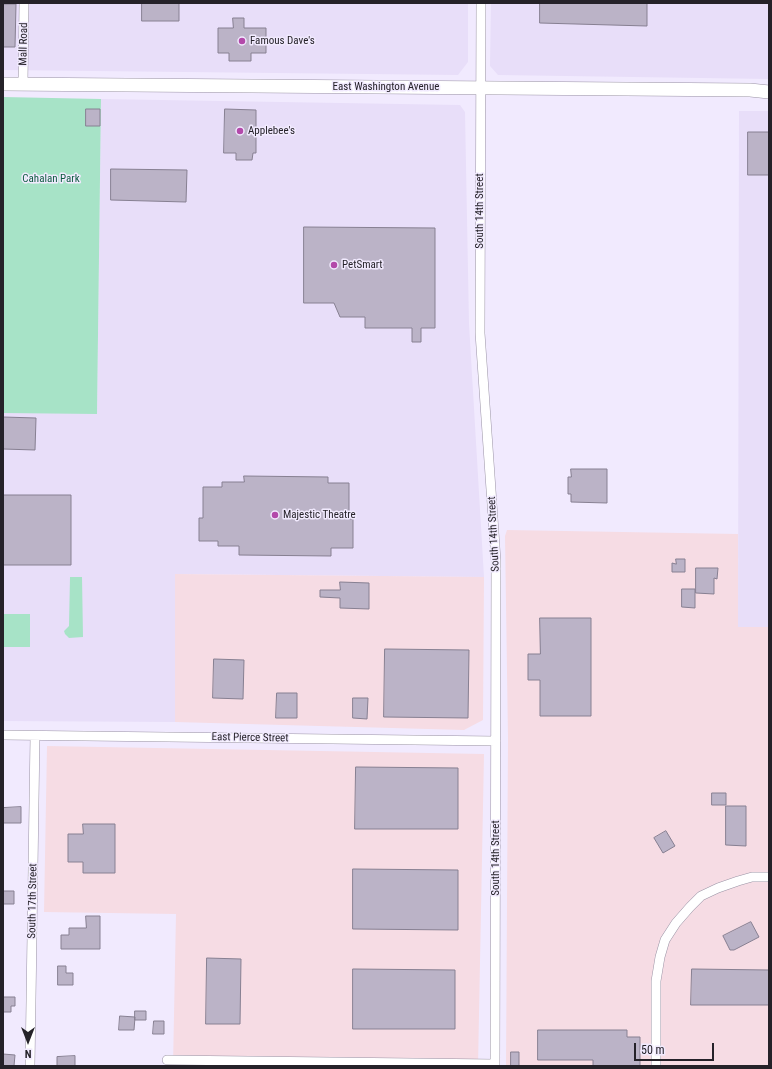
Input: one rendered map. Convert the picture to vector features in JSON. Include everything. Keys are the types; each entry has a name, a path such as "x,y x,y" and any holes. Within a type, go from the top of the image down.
{"street":[{"name":"Mall Road","path":"23,85 24,3"},
{"name":"South 14th Street","path":"481,3 480,333 496,561 495,1065"},
{"name":"East Washington Avenue","path":"3,84 750,90 769,92"},
{"name":"East Pierce Street","path":"3,735 496,741"},
{"name":"South 17th Street","path":"30,1066 35,736"},
{"path":"656,1066 656,981 660,956 665,940 676,923 701,896 718,888 752,877 769,877"},
{"path":"167,1060 495,1065"}],"shaded area":[{"path":"3,3 468,3 468,62 458,75 3,70"},
{"path":"491,3 769,3 769,79 498,75 490,66"},
{"path":"101,99 460,105 465,112 469,324 484,577 176,574 175,722 3,721 3,413 97,413"},
{"path":"739,111 769,111 769,627 738,627"},
{"path":"507,530 738,534 738,627 768,627 769,1066 506,1066 508,739 505,536"},
{"path":"175,574 484,577 483,720 464,730 175,722"},
{"path":"47,746 484,754 478,1066 173,1066 176,914 44,912"}],"green space":[{"name":"Cahalan Park","path":"3,97 101,99 97,414 3,413"},
{"path":"70,577 82,577 83,637 69,638 64,631 69,626"},
{"path":"3,614 30,614 30,647 3,647"}],"building":[{"path":"142,3 179,3 179,21 142,21"},
{"path":"540,3 647,3 647,26 540,23"},
{"path":"3,4 16,4 15,47 3,47"},
{"name":"Famous Dave's","path":"233,18 244,18 244,28 266,28 266,53 251,53 251,61 229,61 229,53 218,53 218,28 233,28"},
{"path":"86,109 100,109 100,126 86,126"},
{"name":"Applebee's","path":"225,109 256,110 256,153 253,153 252,160 236,160 236,153 224,153"},
{"path":"748,132 769,132 769,175 748,175"},
{"path":"111,169 187,170 186,202 111,200"},
{"path":"304,227 435,228 435,328 421,328 421,342 412,342 412,328 365,328 365,317 340,317 334,303 304,303"},
{"path":"3,417 36,418 35,450 3,449"},
{"path":"571,469 607,469 607,503 571,502 571,494 568,494 568,477 571,477"},
{"name":"Majestic Theatre","path":"244,476 328,477 328,483 349,483 349,519 353,519 353,548 331,548 331,556 239,555 239,546 218,546 218,541 199,541 199,518 203,518 203,487 222,487 222,482 244,482"},
{"path":"3,495 71,495 71,565 3,565"},
{"path":"676,559 685,559 685,572 672,572 672,563 676,564"},
{"path":"696,568 718,568 717,579 714,578 714,594 696,593"},
{"path":"340,582 369,583 369,609 340,608 340,598 320,597 320,590 340,590"},
{"path":"682,589 695,589 695,608 682,607"},
{"path":"540,618 591,618 591,716 540,716 540,680 528,680 528,654 540,654"},
{"path":"385,649 469,650 468,718 384,717"},
{"path":"214,659 244,660 243,699 213,698"},
{"path":"277,693 297,693 297,718 276,718"},
{"path":"353,698 368,698 367,719 353,718"},
{"path":"356,767 458,768 458,829 355,829"},
{"path":"712,793 726,793 726,805 712,805"},
{"path":"726,806 746,806 746,846 726,845"},
{"path":"21,807 21,823 3,823 3,808"},
{"path":"83,824 115,824 115,873 83,873 83,862 68,862 68,834 83,834"},
{"path":"666,831 675,846 663,853 654,838"},
{"path":"353,869 458,870 458,930 353,929"},
{"path":"3,891 14,891 14,904 3,904"},
{"path":"86,916 100,916 100,949 61,949 61,935 69,935 69,928 86,928"},
{"path":"751,922 759,937 734,950 730,950 723,936"},
{"path":"207,958 241,959 240,1024 206,1024"},
{"path":"58,966 66,966 66,973 73,973 73,985 58,985"},
{"path":"353,969 455,970 455,1029 353,1029"},
{"path":"692,969 769,970 769,1005 691,1005"},
{"path":"3,997 15,997 15,1006 11,1006 11,1012 3,1012"},
{"path":"135,1011 146,1011 146,1020 135,1020"},
{"path":"120,1016 135,1017 134,1030 119,1030"},
{"path":"154,1021 164,1021 164,1034 153,1034"},
{"path":"538,1030 627,1030 627,1037 640,1037 640,1066 593,1066 593,1060 538,1060"},
{"path":"511,1052 519,1052 519,1066 511,1066"},
{"path":"3,1054 15,1055 14,1066 3,1066"},
{"path":"75,1056 75,1066 57,1066 57,1057"}],"place":[{"name":"Famous Dave's","path":"242,41"},
{"name":"Applebee's","path":"240,131"},
{"name":"PetSmart","path":"334,265"},
{"name":"Majestic Theatre","path":"275,515"}]}
